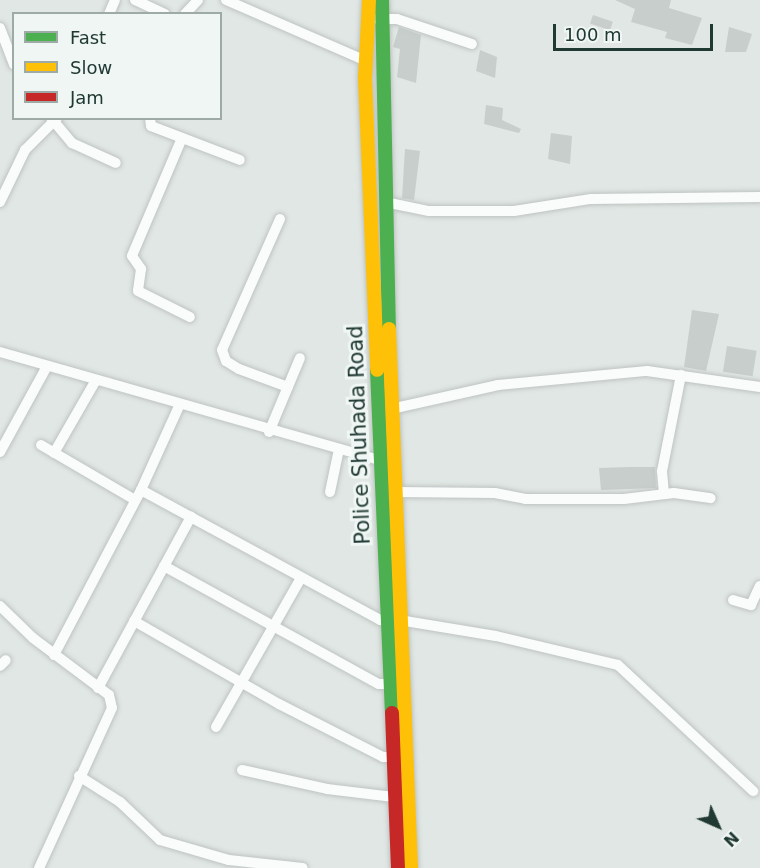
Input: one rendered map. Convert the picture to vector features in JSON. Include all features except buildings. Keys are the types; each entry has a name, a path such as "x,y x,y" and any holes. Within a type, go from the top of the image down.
{"main road":[{"name":"Police Shuhada Road","path":"369,0 374,19 385,201 381,314 382,461 411,868"},
{"name":"Police Shuhada Road","path":"382,0 374,19 366,61 381,314 392,409 395,492 393,602"},
{"name":"Police Shuhada Road","path":"394,620 390,684 398,868"}],"street":[{"path":"135,0 161,12"},
{"path":"187,12 198,0"},
{"path":"226,0 366,61"},
{"path":"374,19 397,20 472,44"},
{"path":"0,28 12,59"},
{"path":"0,202 25,150 54,120 72,143 116,163"},
{"path":"150,120 151,126 240,160"},
{"path":"182,138 132,256 141,269 138,291 190,317"},
{"path":"385,201 429,211 514,211 591,199 760,197"},
{"path":"280,219 222,356 239,369 288,387"},
{"path":"0,352 269,432 382,461"},
{"path":"269,432 300,358"},
{"path":"0,452 46,366"},
{"path":"392,409 498,385 647,371 760,387"},
{"path":"664,494 662,471 681,375"},
{"path":"54,453 96,380"},
{"path":"54,655 138,495 180,404"},
{"path":"40,445 138,495 191,517 380,620 394,620 496,636 618,665 753,791"},
{"path":"330,492 339,449"},
{"path":"395,492 495,493 525,499 624,499 664,494 711,498"},
{"path":"98,688 191,517"},
{"path":"164,566 379,684 390,684"},
{"path":"216,727 301,578"},
{"path":"733,600 751,605 760,586"},
{"path":"0,606 54,655 109,695 112,708 39,868"},
{"path":"134,621 241,682 383,757 393,757"},
{"path":"242,770 327,789 394,797"},
{"path":"79,776 120,802 160,840 229,860 303,868"}],"traffic: fast":[{"path":"382,0 389,329"},
{"path":"377,370 392,713"}],"traffic: slow":[{"path":"369,0 365,78 377,370"},
{"path":"389,329 411,868"}],"traffic: jam":[{"path":"392,713 398,868"}]}
